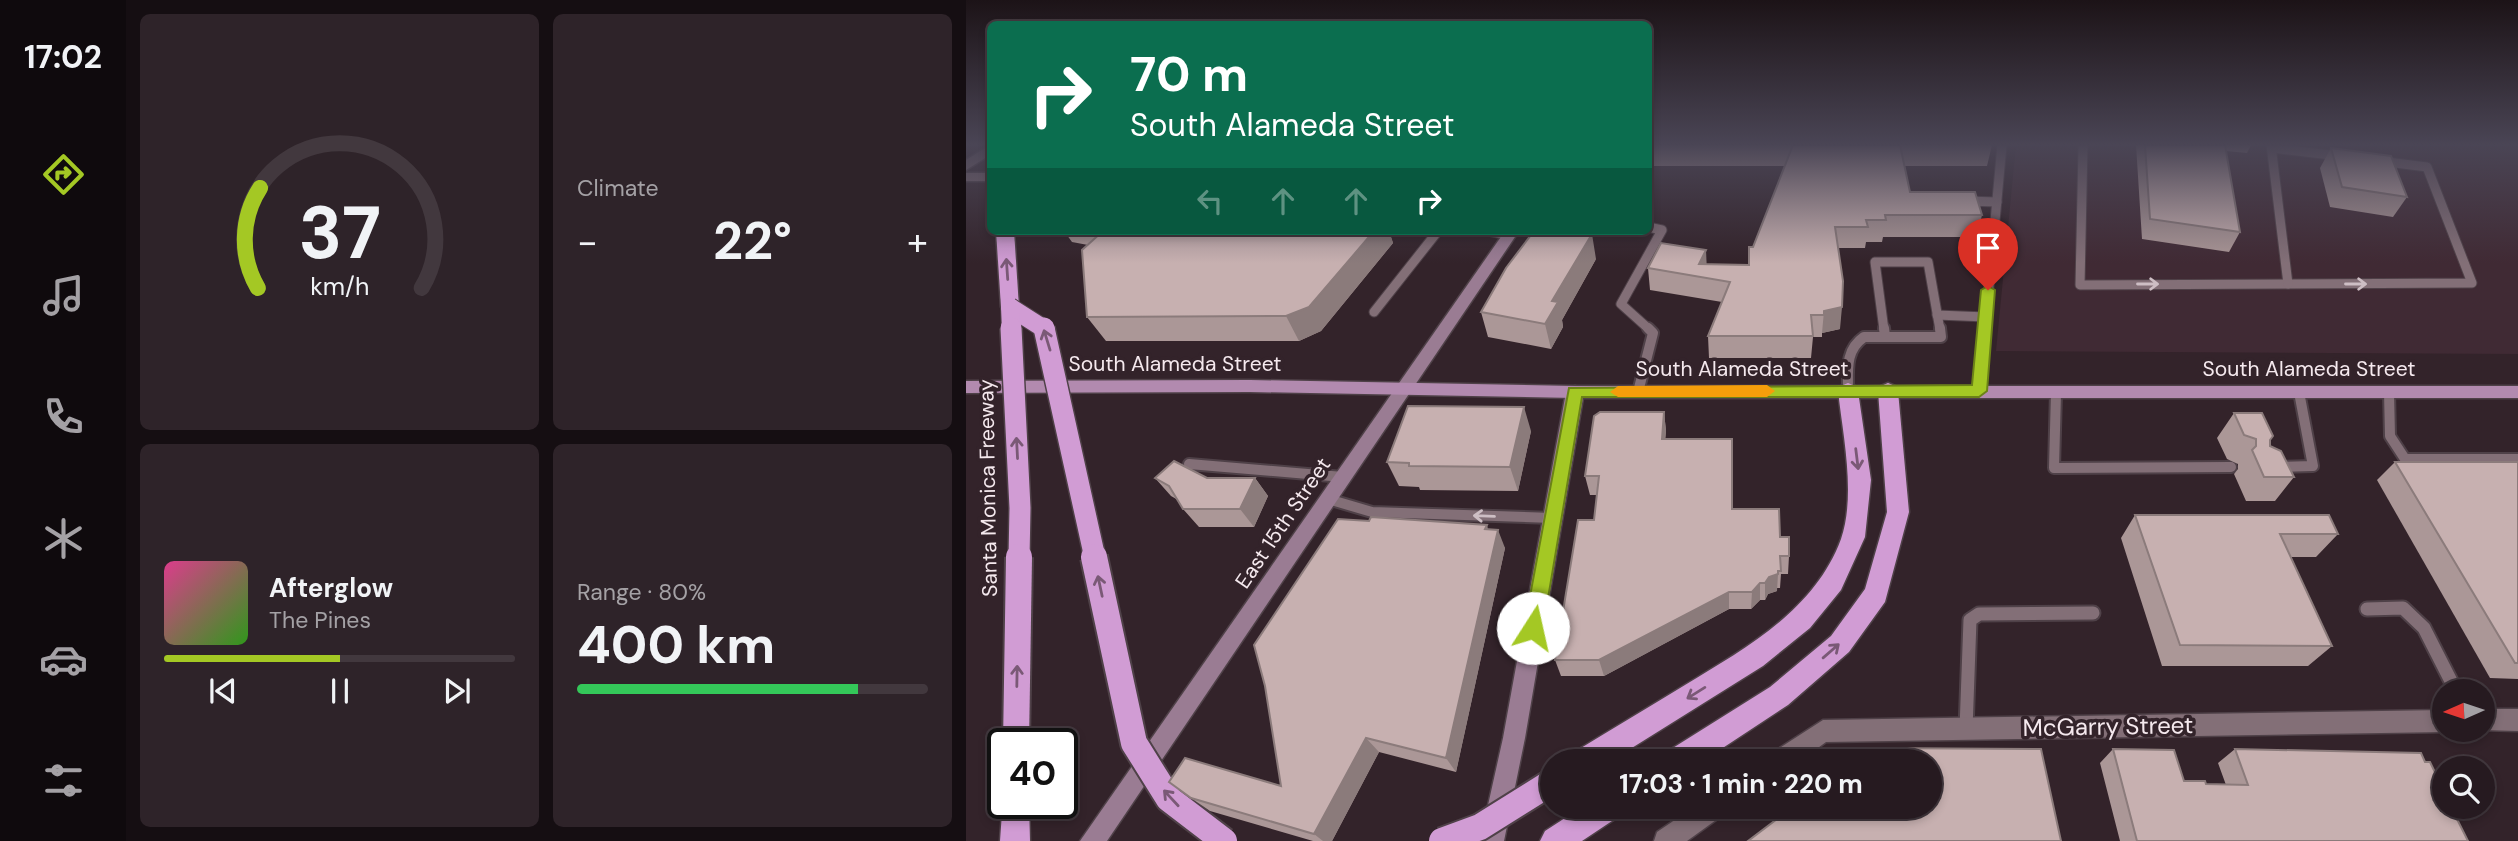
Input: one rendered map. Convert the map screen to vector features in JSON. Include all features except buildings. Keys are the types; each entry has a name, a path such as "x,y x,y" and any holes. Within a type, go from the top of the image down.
{"highway":[{"name":"Santa Monica Freeway","path":"1005,235 1020,508 1016,728"},
{"path":"1010,307 1046,330 1134,743 1169,799 1224,841"},
{"path":"1605,749 1754,657 1801,620 1832,582 1853,537 1860,481 1849,391"},
{"path":"1697,749 1779,696 1840,644 1876,594 1883,578 1898,512 1888,391"},
{"path":"1442,841 1480,827 1540,790"},
{"path":"1015,819 1015,841"},
{"path":"1555,841 1589,819"}],"main road":[{"name":"South Alameda Street","path":"966,387 1575,392 2518,392"}],"street":[{"name":"East 15th Street","path":"1092,841 1510,235"},
{"path":"1492,841 1514,738 1575,392"},
{"name":"McGarry Street","path":"1797,749 1823,731 2432,721"},
{"path":"2496,721 2517,722"},
{"path":"1665,841 1697,819"}],"lane":[{"path":"1979,391 1999,184"},
{"path":"2082,184 2080,285 2472,283 2434,184"},
{"path":"2276,184 2288,284"},
{"path":"1958,201 1997,202"},
{"path":"1638,392 1653,333 1621,304 1662,230 1652,228"},
{"path":"1374,312 1435,235"},
{"path":"1849,391 1848,352 1855,341 1864,337 1885,336 1941,337 1928,262 1875,262 1885,336"},
{"path":"1937,316 1986,317"},
{"path":"2056,392 2054,468 2231,467"},
{"path":"2259,467 2313,466 2300,392"},
{"path":"2389,392 2390,436 2405,459 2518,459"},
{"path":"1189,464 1343,477"},
{"path":"1328,499 1372,512 1553,518"},
{"path":"2367,609 2403,608 2424,628 2450,679"},
{"path":"1966,729 1970,620 1979,614 2093,613"}],"shaded area":[{"path":"2012,184 2518,184 2518,354 1996,351"}],"slow traffic":[{"path":"1618,392 1767,391"}],"route":[{"path":"1533,628 1575,392 1979,391 1988,290"}]}
